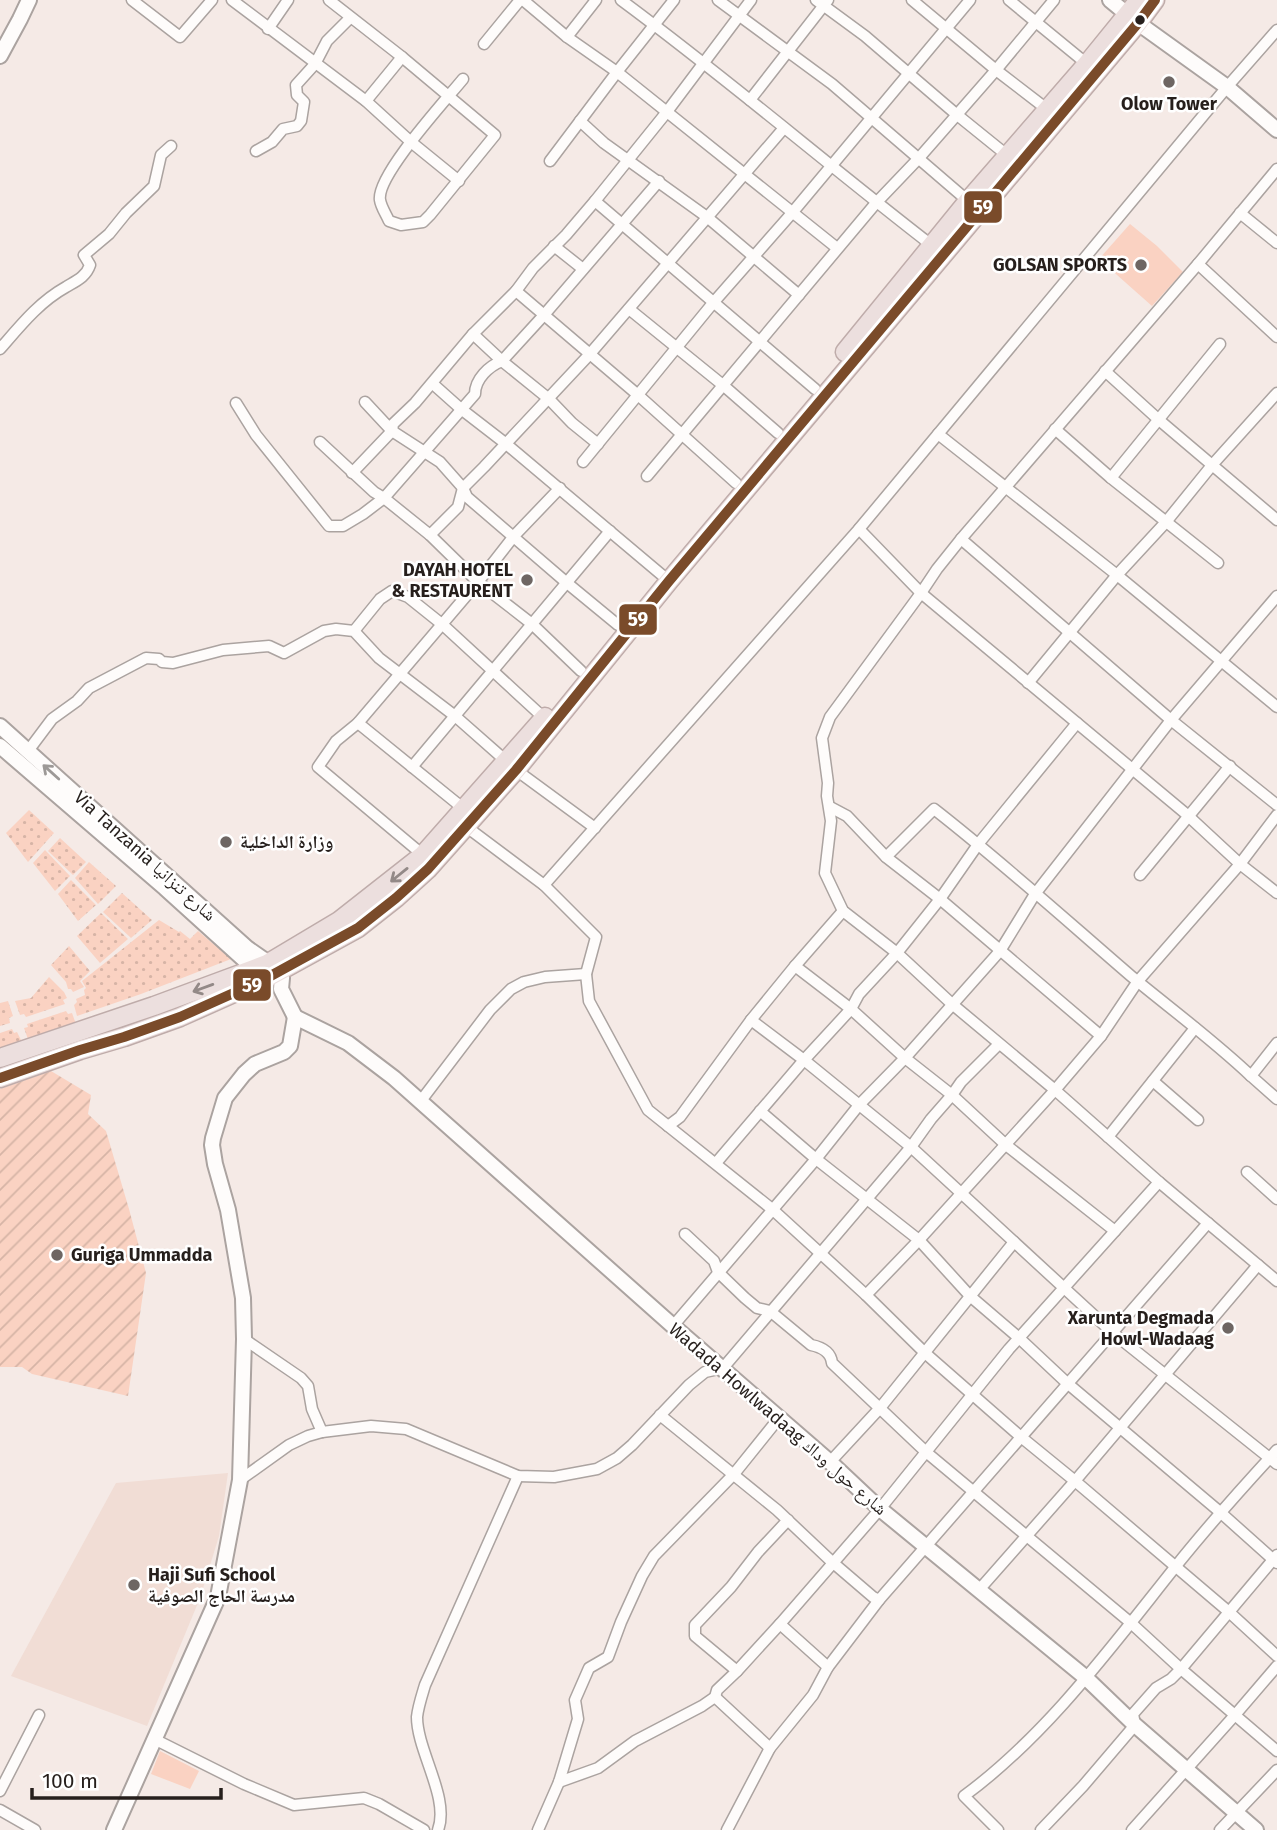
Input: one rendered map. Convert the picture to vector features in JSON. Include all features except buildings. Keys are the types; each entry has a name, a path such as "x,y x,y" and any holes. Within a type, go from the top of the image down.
{"highway":[{"path":"511,765 544,718 618,625 665,577 736,483 937,250 968,201 1135,12 1154,0"},
{"path":"270,974 424,855 462,819 511,765 1135,12"},
{"path":"0,1078 154,1006 270,974 358,928 428,869 462,819"},
{"path":"0,1058 77,1042"}],"street":[{"path":"0,56 4,35 20,19 29,0"},
{"path":"132,0 180,37 212,0"},
{"path":"232,0 366,101 459,181"},
{"path":"268,29 288,0"},
{"path":"329,0 402,57 449,97 495,135 423,222 401,225 389,220 380,199 384,181 411,142 449,97 463,79"},
{"path":"484,44 521,0 617,72 837,248"},
{"path":"567,37 596,0"},
{"path":"621,0 937,250"},
{"path":"550,161 674,0"},
{"path":"719,0 832,83 968,201"},
{"path":"352,473 392,431 393,424 433,384 473,334 516,291 533,268 595,201 666,113 751,0"},
{"path":"912,0 1048,110"},
{"path":"583,462 713,303 970,0"},
{"path":"1009,0 1087,64"},
{"path":"647,476 837,248 996,70 1054,0"},
{"path":"1110,0 1135,12 1277,130"},
{"path":"750,100 822,2 1008,156"},
{"path":"256,151 272,142 283,130 297,126 302,121 304,102 298,95 296,85 315,64 327,41 350,18"},
{"path":"544,885 859,529 1277,30"},
{"path":"366,101 402,57"},
{"path":"580,121 604,143 707,217 799,295"},
{"path":"430,535 458,507 463,488 589,355 784,128"},
{"path":"0,349 28,316 88,271 90,265 84,255 110,234 126,213 154,187 161,155 170,146"},
{"path":"1277,169 937,569 830,717 822,738 831,821 825,873 843,911 897,953 952,1004 1277,1282"},
{"path":"236,403 256,435 328,526 343,526 384,498 475,394 475,385 480,378 494,364 502,361 544,315 659,181"},
{"path":"595,201 815,389"},
{"path":"1240,213 1277,243"},
{"path":"554,246 583,269"},
{"path":"1198,264 1277,337"},
{"path":"516,291 736,483"},
{"path":"629,309 778,433"},
{"path":"473,334 598,444"},
{"path":"1111,478 1220,344"},
{"path":"1105,371 1277,520"},
{"path":"433,384 665,577"},
{"path":"1028,683 1117,575 1277,393"},
{"path":"365,402 392,431 440,462 463,488 467,497 618,625"},
{"path":"1055,429 1111,478 1218,563"},
{"path":"938,434 1117,575 1277,707"},
{"path":"320,442 374,492 430,535 478,582 532,624 581,671"},
{"path":"424,855 318,767 337,741 358,723 443,625 514,536 559,488"},
{"path":"859,529 921,593 1277,893"},
{"path":"412,767 610,531"},
{"path":"961,539 1171,720 1277,805"},
{"path":"354,631 380,599 392,591 408,597 443,625 544,718"},
{"path":"673,1326 859,1105 905,1058 1000,951 1035,894 1171,720 1277,596"},
{"path":"29,751 52,719 89,688 146,658 173,663 223,650 269,646 284,653 324,631 354,631 379,658 455,716 511,765 595,828"},
{"path":"358,723 412,767 462,819 544,885 596,937 586,974 589,1001 648,1111 772,1209 925,1353 1277,1656"},
{"path":"716,1163 897,953 940,899 979,843 1077,723"},
{"name":"Via Tanzania شارع تنزانيا","path":"1,729 29,751 247,948 270,974 295,1017"},
{"name":"Via Tanzania شارع تنزانيا","path":"0,746 270,974"},
{"path":"1140,875 1230,766"},
{"path":"830,807 846,816 887,856 1101,1036"},
{"path":"887,856 934,809 979,843 1035,894 1229,1055 1277,1099"},
{"path":"866,1295 963,1193 1055,1090 1101,1036 1138,981 1240,864 1277,815"},
{"path":"668,1126 680,1117 751,1020 843,911"},
{"path":"795,966 851,1009 1006,1145 1115,1231"},
{"path":"420,1102 490,1010 511,989 545,976 586,974"},
{"path":"114,1830 218,1597 240,1480 243,1298 228,1210 212,1145 225,1098 255,1064 284,1052 290,1046 295,1017"},
{"name":"Wadada Howlwadaag شارع حول وداك","path":"295,1017 348,1043 394,1078 880,1509 1085,1678 1256,1830"},
{"path":"751,1020 911,1147 1113,1333 1164,1375 1275,1457 1220,1512 1085,1678 1030,1739 990,1777 964,1796 999,1830"},
{"path":"1108,1137 1195,1028"},
{"path":"1251,1076 1277,1043"},
{"path":"240,1480 289,1445 308,1436 371,1426 406,1429 518,1476 554,1477 597,1469 617,1458 688,1385 705,1372 723,1368 911,1147 961,1082 999,1044"},
{"path":"1153,1081 1198,1120"},
{"path":"761,1111 816,1159 919,1240 970,1296 1067,1383 1276,1559 1181,1670 1157,1688 1133,1714 1135,1725 1041,1830"},
{"path":"1247,1172 1277,1199"},
{"path":"559,1782 598,1768 635,1741 715,1697 717,1690 780,1624 880,1509 1019,1338 1159,1182"},
{"path":"727,1830 770,1748 813,1695 828,1667 879,1600 1208,1223"},
{"path":"685,1234 714,1261 718,1272 757,1308 770,1311 811,1345 829,1354 832,1363 926,1452 1131,1623 1181,1670 1277,1751"},
{"path":"830,1462 880,1408 1014,1242"},
{"path":"978,1591 1258,1265"},
{"path":"244,1339 301,1378 308,1386 312,1409 322,1432"},
{"path":"660,1415 734,1474 879,1600"},
{"path":"538,1830 559,1782 578,1718 575,1700 589,1668 608,1657 642,1576 654,1556 734,1474 779,1418"},
{"path":"438,1830 441,1823 438,1795 419,1733 417,1716 425,1685 518,1476"},
{"path":"737,1671 695,1636 695,1625 788,1520"},
{"path":"780,1624 828,1667"},
{"path":"1132,1830 1277,1666"},
{"path":"715,1697 770,1748"},
{"path":"0,1791 40,1715"},
{"path":"154,1739 293,1805 364,1798 424,1830"},
{"path":"1220,1830 1277,1770"},
{"path":"0,1810 35,1830"}],"shaded area":[{"name":"GOLSAN SPORTS","path":"1130,224 1183,272 1152,306 1099,259"},
{"path":"29,810 54,833 28,862 6,833"},
{"path":"60,838 86,862 73,875 48,851"},
{"path":"45,850 70,876 55,891 33,863"},
{"path":"89,862 116,886 98,904 75,878"},
{"path":"71,880 96,905 78,921 58,894"},
{"path":"122,893 152,920 131,938 103,912"},
{"path":"101,913 128,939 100,963 77,936"},
{"path":"159,920 190,939 198,931 231,959 77,1016 74,1005 76,999 85,995 86,988 82,981"},
{"path":"69,946 90,971 80,981 84,987 73,992 51,965"},
{"path":"49,977 64,992 67,998 63,1000 65,1004 26,1017 24,1014 20,1015 15,1001 31,998"},
{"path":"8,1001 13,1016 9,1018 10,1023 0,1026 0,1003"},
{"path":"66,1011 68,1014 72,1013 77,1027 29,1042 24,1028 28,1027 27,1024"},
{"path":"12,1029 14,1033 17,1032 23,1044 0,1052 0,1033"},
{"path":"51,1071 91,1095 88,1114 106,1131 146,1273 128,1396 32,1374 22,1367 0,1367 0,1089"},
{"path":"228,1473 219,1536 200,1598 147,1726 11,1676 116,1483"},
{"path":"160,1751 199,1771 190,1789 151,1774"}],"transit line":[{"name":"59","path":"0,1078 180,1017 265,979 358,928 428,869 516,770 669,581 1155,0"}],"place":[{"name":"Olow Tower","path":"1169,82"},
{"name":"GOLSAN SPORTS","path":"1141,265"},
{"name":"DAYAH HOTEL & RESTAURENT","path":"527,580"},
{"name":"وزارة الداخلية","path":"226,842"},
{"name":"Guriga Ummadda","path":"57,1255"},
{"name":"Xarunta Degmada Howl-Wadaag","path":"1228,1328"},
{"name":"Haji Sufi School مدرسة الحاج الصوفية","path":"134,1585"}]}
